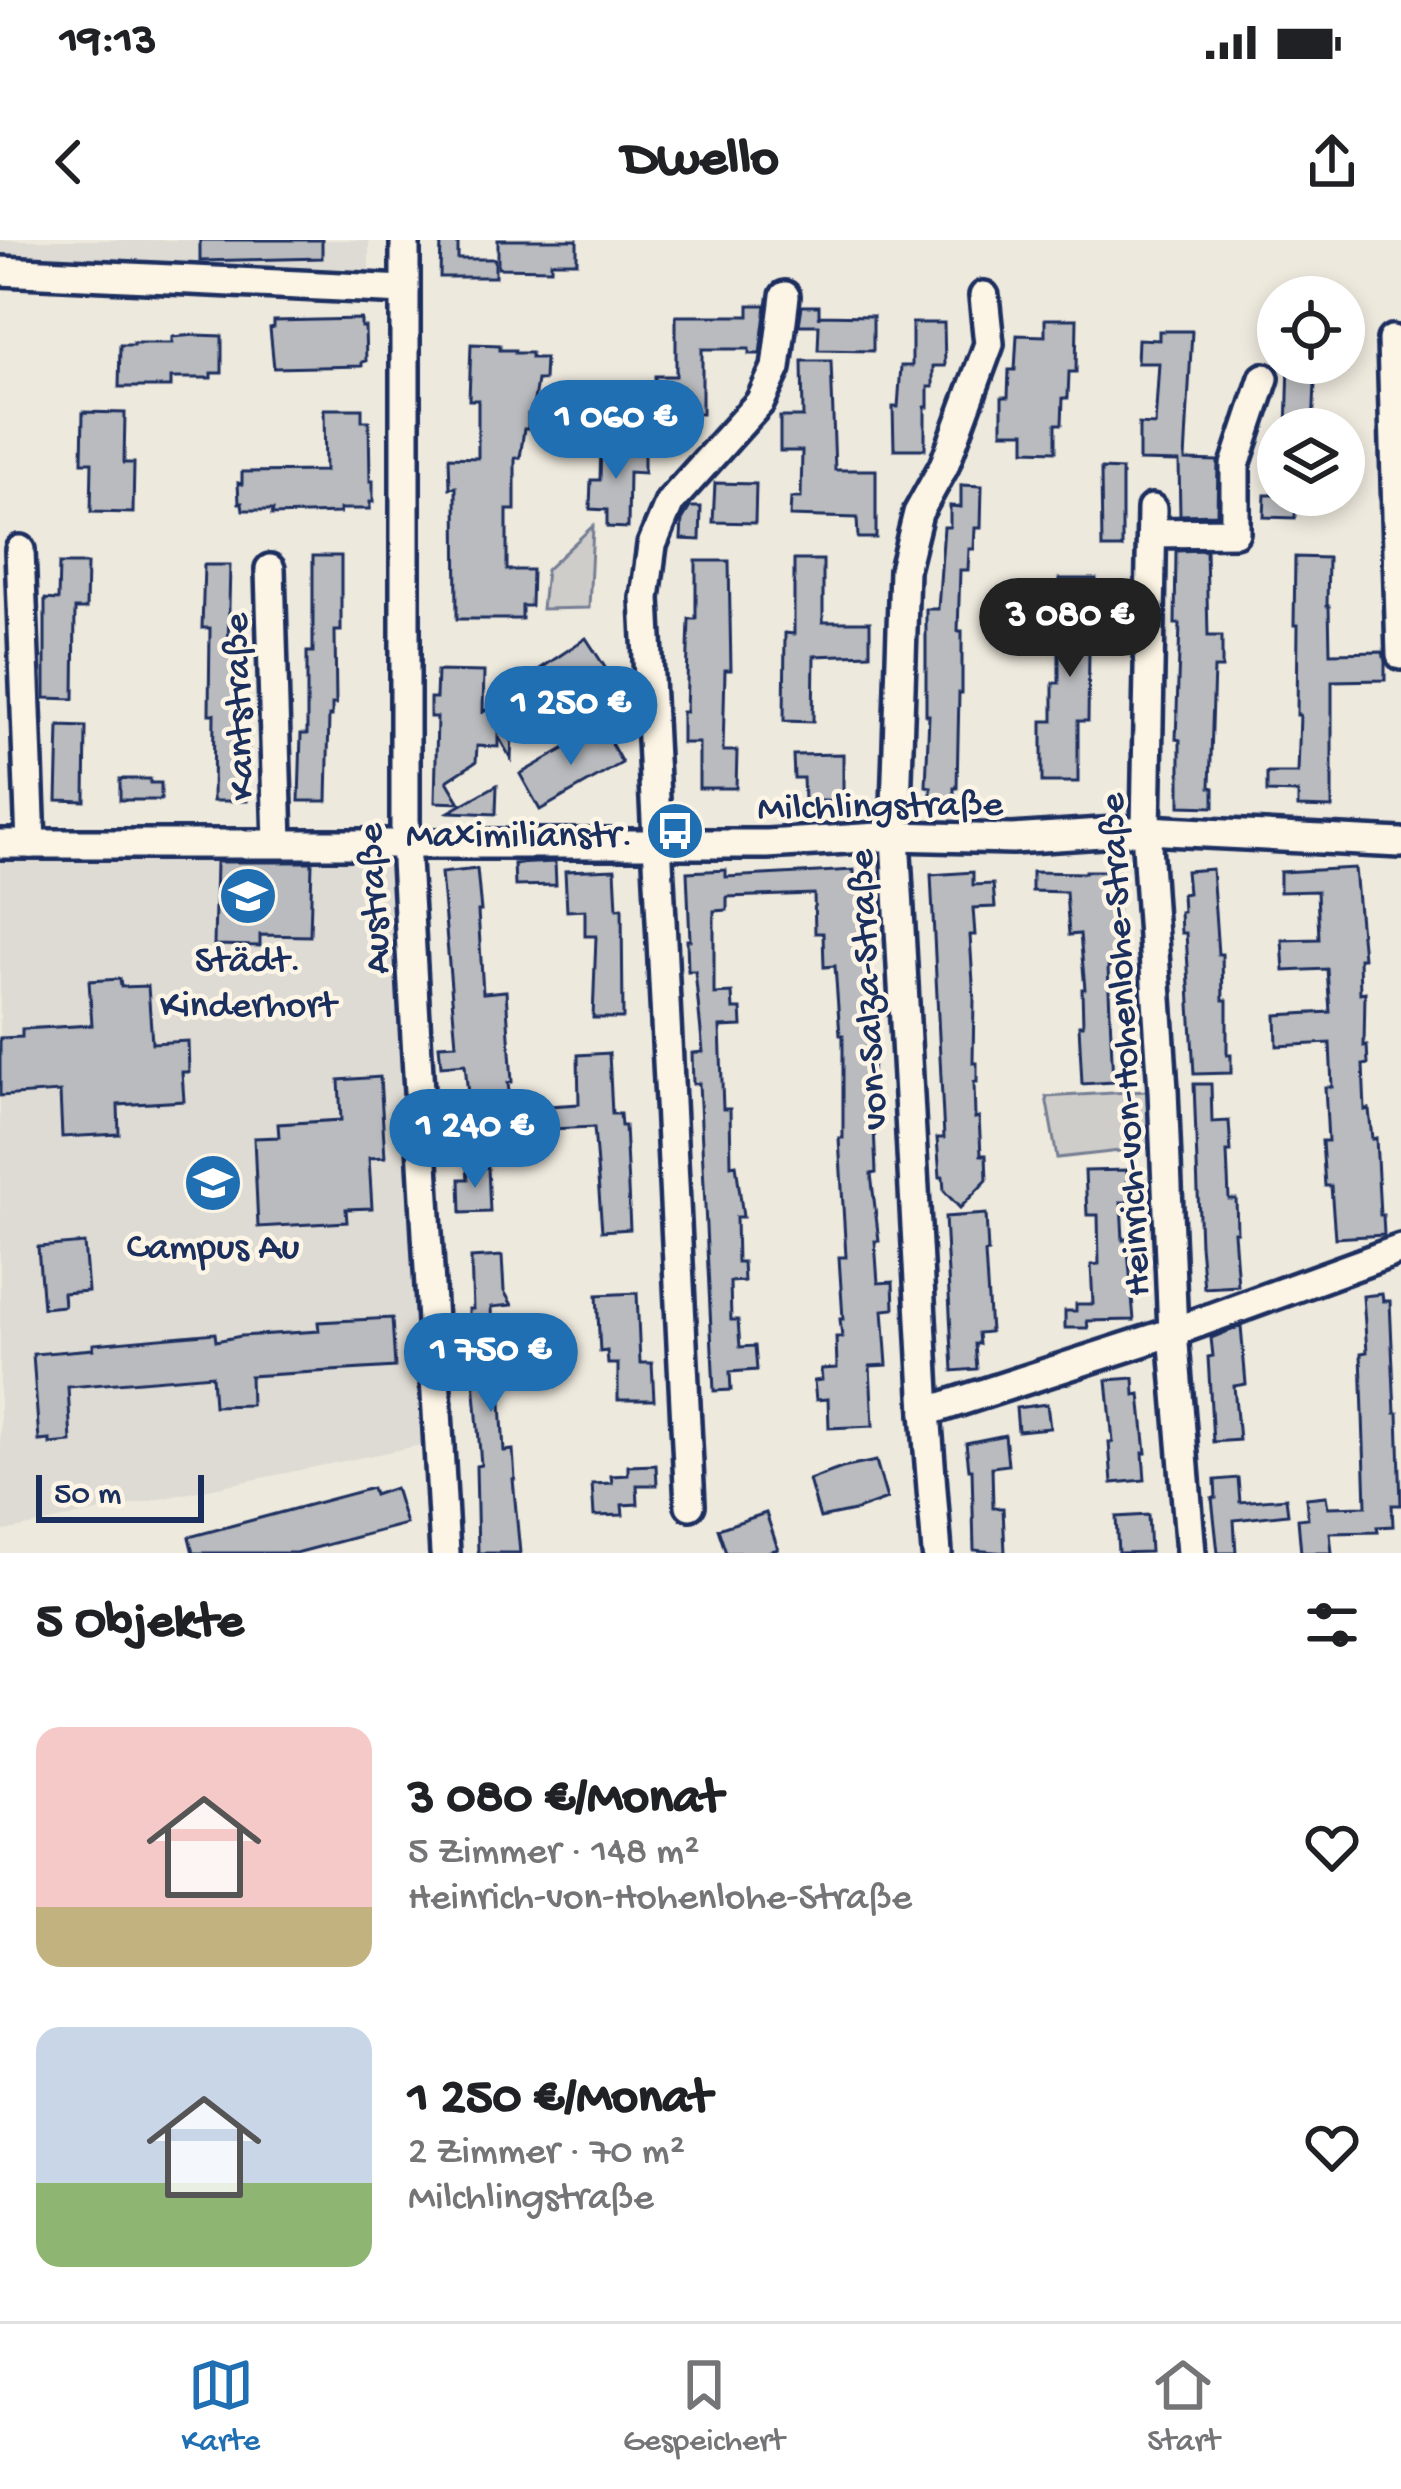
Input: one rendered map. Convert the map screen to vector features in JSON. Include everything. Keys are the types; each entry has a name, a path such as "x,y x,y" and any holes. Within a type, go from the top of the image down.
{"street":[{"name":"Austraße","path":"405,240 405,843 446,1553"},
{"path":"0,271 405,290"},
{"path":"690,1505 645,598 652,545 670,502 760,402 776,368 785,296"},
{"name":"von-Salza-Straße","path":"937,1553 895,836 904,570 918,513 944,466 989,344 984,296"},
{"path":"1392,340 1401,656"},
{"name":"Heinrich-von-Hohenlohe-Straße","path":"1191,1553 1173,1332 1145,830 1152,521 1235,532 1235,465 1262,384"},
{"path":"20,550 31,844"},
{"name":"Kantstraße","path":"270,568 278,843"},
{"name":"Milchlingstraße","path":"0,844 767,844 895,836 1012,839 1145,830 1401,842"},
{"path":"926,1412 1173,1332 1401,1249"}],"shaded area":[{"path":"0,240 369,240 369,289 0,265"},
{"path":"593,526 589,608 542,609 546,570"},
{"name":"Campus Au","path":"405,843 441,1441 0,1532 0,844"},
{"path":"1163,1090 1165,1146 1057,1158 1046,1097"}],"building":[{"path":"200,240 322,240 322,258 200,261"},
{"path":"441,240 458,240 458,259 495,259 495,277 440,277"},
{"path":"498,240 577,240 577,262 551,262 551,269 498,268"},
{"path":"749,305 766,305 760,354 749,354 749,349 702,349 702,414 655,413 655,376 676,376 676,316 749,316"},
{"path":"802,306 819,306 819,315 873,316 873,351 818,350 819,325 799,325"},
{"path":"361,319 366,361 362,366 274,368 270,328 274,321"},
{"path":"1045,319 1077,319 1076,372 1069,372 1062,424 1056,424 1056,451 1025,450 1025,432 1002,432 1002,397 1008,397 1009,370 1015,370 1017,335 1045,336"},
{"path":"912,323 944,323 945,366 933,366 933,387 928,387 925,407 925,449 894,449 893,407 898,407 901,366 912,366"},
{"path":"1159,331 1192,331 1185,460 1218,461 1217,514 1180,515 1179,462 1139,461 1139,424 1155,425 1159,363 1137,363 1138,339 1159,340"},
{"path":"222,336 222,373 211,373 211,378 171,378 171,387 119,387 120,345 172,343 172,337"},
{"path":"471,344 500,345 500,350 545,358 544,380 537,380 520,458 515,458 515,510 507,510 507,570 532,570 531,606 522,606 522,619 457,619 456,487 450,488 449,457 478,458 478,400 469,400"},
{"path":"802,361 831,361 835,470 876,470 876,538 858,538 857,518 790,516 791,498 801,498 802,451 780,451 780,417 803,417"},
{"path":"1288,384 1315,384 1314,408 1288,408"},
{"path":"324,409 362,409 362,421 369,421 370,509 272,515 273,510 243,510 238,483 242,484 242,472 325,471"},
{"path":"83,412 125,413 124,463 134,463 133,513 91,512 92,462 82,462"},
{"path":"601,445 644,446 644,473 629,472 628,528 607,527 607,510 590,509 591,480 600,480"},
{"path":"1101,469 1122,470 1122,548 1102,548"},
{"path":"715,483 756,484 755,523 713,522"},
{"path":"961,485 982,486 981,528 975,528 968,570 960,570 962,693 957,788 954,802 931,802 931,787 926,786 926,609 938,609 944,527 950,527 950,506 961,507"},
{"path":"690,507 701,507 700,540 681,539 682,520"},
{"path":"1206,550 1208,636 1222,636 1222,668 1214,668 1210,787 1214,788 1214,807 1180,806 1176,551"},
{"path":"313,556 341,556 341,631 335,631 336,704 329,716 327,801 299,801 301,734 307,734 307,652 313,652"},
{"path":"1295,557 1328,558 1330,653 1383,652 1385,662 1385,680 1332,681 1332,808 1298,807 1298,793 1267,792 1267,773 1298,773"},
{"path":"794,560 823,560 823,622 870,622 870,654 814,656 813,722 784,721 785,633 794,634"},
{"path":"696,561 729,561 731,670 725,670 723,751 737,751 736,788 699,788 699,743 682,743 689,619 696,619"},
{"path":"59,564 87,564 86,609 75,609 74,699 45,698 45,599 58,600"},
{"path":"204,565 230,565 228,649 236,649 235,734 249,734 247,801 213,801 210,628 202,628"},
{"path":"1059,579 1096,579 1096,650 1089,650 1088,721 1078,721 1078,782 1042,782 1042,721 1053,721 1053,683 1059,683"},
{"path":"586,638 608,672 547,716 543,711 513,709 511,759 498,736 498,747 477,746 476,762 447,781 460,803 435,802 437,717 430,717 430,698 436,698 437,671 484,672 483,712"},
{"path":"59,726 86,727 85,801 57,800"},
{"path":"602,727 622,763 540,810 520,774"},
{"path":"843,754 843,801 804,801 803,778 794,778 793,755"},
{"path":"120,779 161,783 161,800 120,800"},
{"path":"497,785 496,814 449,812"},
{"path":"216,862 312,862 310,936 260,935 260,946 214,945"},
{"path":"555,862 556,885 515,886 514,864"},
{"path":"1355,868 1368,1064 1363,1065 1365,1110 1369,1109 1372,1139 1376,1138 1384,1235 1335,1238 1322,1141 1328,1141 1325,1087 1332,1087 1330,1043 1277,1046 1276,1015 1330,1012 1327,969 1284,971 1282,940 1319,939 1317,891 1280,892 1280,872"},
{"path":"477,869 483,993 506,991 512,1082 508,1083 510,1102 469,1105 465,1064 441,1066 439,1045 456,1044 441,873"},
{"path":"615,869 617,909 622,908 623,1018 593,1018 596,936 585,936 585,910 567,911 565,871"},
{"path":"1212,869 1231,1073 1194,1074 1186,933 1181,933 1180,912 1182,894 1188,893 1186,871"},
{"path":"726,870 726,877 854,870 855,890 860,889 863,932 870,931 876,1173 871,1174 879,1241 875,1241 878,1283 893,1282 894,1309 883,1310 887,1365 870,1366 873,1426 829,1428 828,1399 816,1400 814,1381 822,1380 821,1369 837,1368 836,1337 842,1337 843,1319 839,1257 846,1257 839,1138 843,1138 843,1035 835,966 824,967 823,933 815,933 814,894 727,897 727,910 714,911 714,994 732,993 733,1009 741,1009 742,1026 720,1027 723,1109 730,1109 731,1165 736,1164 743,1217 736,1217 737,1262 743,1262 744,1281 730,1282 731,1320 738,1320 740,1347 755,1346 757,1370 730,1372 731,1390 714,1391 699,1083 693,1084 692,1053 703,1052 695,971 688,971 687,872"},
{"path":"1118,871 1117,911 1112,911 1116,966 1108,967 1113,1082 1082,1084 1079,1025 1083,1025 1085,989 1080,934 1069,935 1066,892 1032,891 1032,872"},
{"path":"973,872 973,885 993,884 995,907 973,908 975,935 970,935 975,1118 979,1117 987,1180 960,1208 944,1191 940,1177 937,1138 944,1138 931,875"},
{"path":"120,979 121,987 148,986 152,1043 188,1041 189,1072 182,1072 184,1101 118,1105 119,1134 62,1137 60,1092 0,1096 0,1038 22,1037 22,1029 92,1025 89,981"},
{"path":"609,1053 612,1114 620,1114 621,1126 625,1126 630,1229 602,1231 594,1127 550,1129 549,1106 579,1104 578,1055"},
{"path":"380,1077 385,1157 369,1158 372,1208 346,1209 347,1222 258,1227 254,1138 279,1137 278,1124 341,1120 339,1080"},
{"path":"1194,1084 1211,1084 1212,1122 1229,1121 1229,1199 1236,1199 1238,1286 1204,1288"},
{"path":"488,1167 490,1212 461,1213 460,1179 468,1179 467,1168"},
{"path":"1127,1170 1128,1202 1121,1202 1134,1320 1087,1321 1088,1328 1065,1328 1065,1311 1076,1311 1076,1304 1093,1304 1091,1265 1099,1264 1098,1215 1087,1215 1085,1171"},
{"path":"986,1214 990,1332 978,1333 977,1369 953,1371 945,1217"},
{"path":"84,1243 88,1291 63,1293 64,1306 43,1308 38,1247"},
{"path":"502,1256 504,1291 512,1305 491,1307 493,1351 505,1350 500,1387 504,1451 513,1450 520,1553 478,1553 476,1466 481,1465 469,1319 469,1309 473,1309 471,1258"},
{"path":"637,1293 640,1363 652,1363 654,1400 618,1400 618,1364 608,1364 607,1351 600,1352 597,1295"},
{"path":"1382,1294 1383,1301 1390,1301 1401,1505 1392,1505 1393,1526 1377,1527 1378,1532 1330,1533 1332,1553 1301,1553 1298,1519 1308,1518 1306,1498 1326,1496 1328,1507 1366,1506 1363,1296"},
{"path":"392,1318 395,1367 250,1376 251,1405 214,1406 212,1375 68,1387 71,1442 39,1441 33,1354 215,1333 216,1341 319,1331 318,1322"},
{"path":"1241,1326 1246,1384 1234,1386 1239,1440 1213,1442 1211,1338"},
{"path":"1134,1378 1135,1395 1140,1394 1145,1480 1112,1483 1107,1380"},
{"path":"1047,1404 1050,1428 1018,1431 1016,1408"},
{"path":"1005,1435 1008,1465 992,1467 993,1508 1003,1508 1005,1553 974,1550 972,1469 966,1443"},
{"path":"876,1461 887,1499 820,1518 809,1480"},
{"path":"656,1465 657,1485 637,1485 638,1504 622,1505 623,1515 594,1516 592,1484 612,1483 611,1476 628,1475 628,1466"},
{"path":"1238,1478 1240,1502 1286,1498 1288,1514 1234,1520 1236,1553 1218,1553 1212,1498 1216,1498 1215,1480"},
{"path":"372,1488 374,1495 395,1488 406,1524 296,1553 193,1553 189,1537"},
{"path":"766,1513 778,1549 726,1553 718,1529"},
{"path":"1148,1515 1150,1552 1118,1553 1116,1517"}],"place":[{"name":"Maximilianstr.","path":"675,831"},
{"name":"Städt. Kinderhort","path":"248,896"},
{"name":"Campus Au","path":"213,1183"}]}
